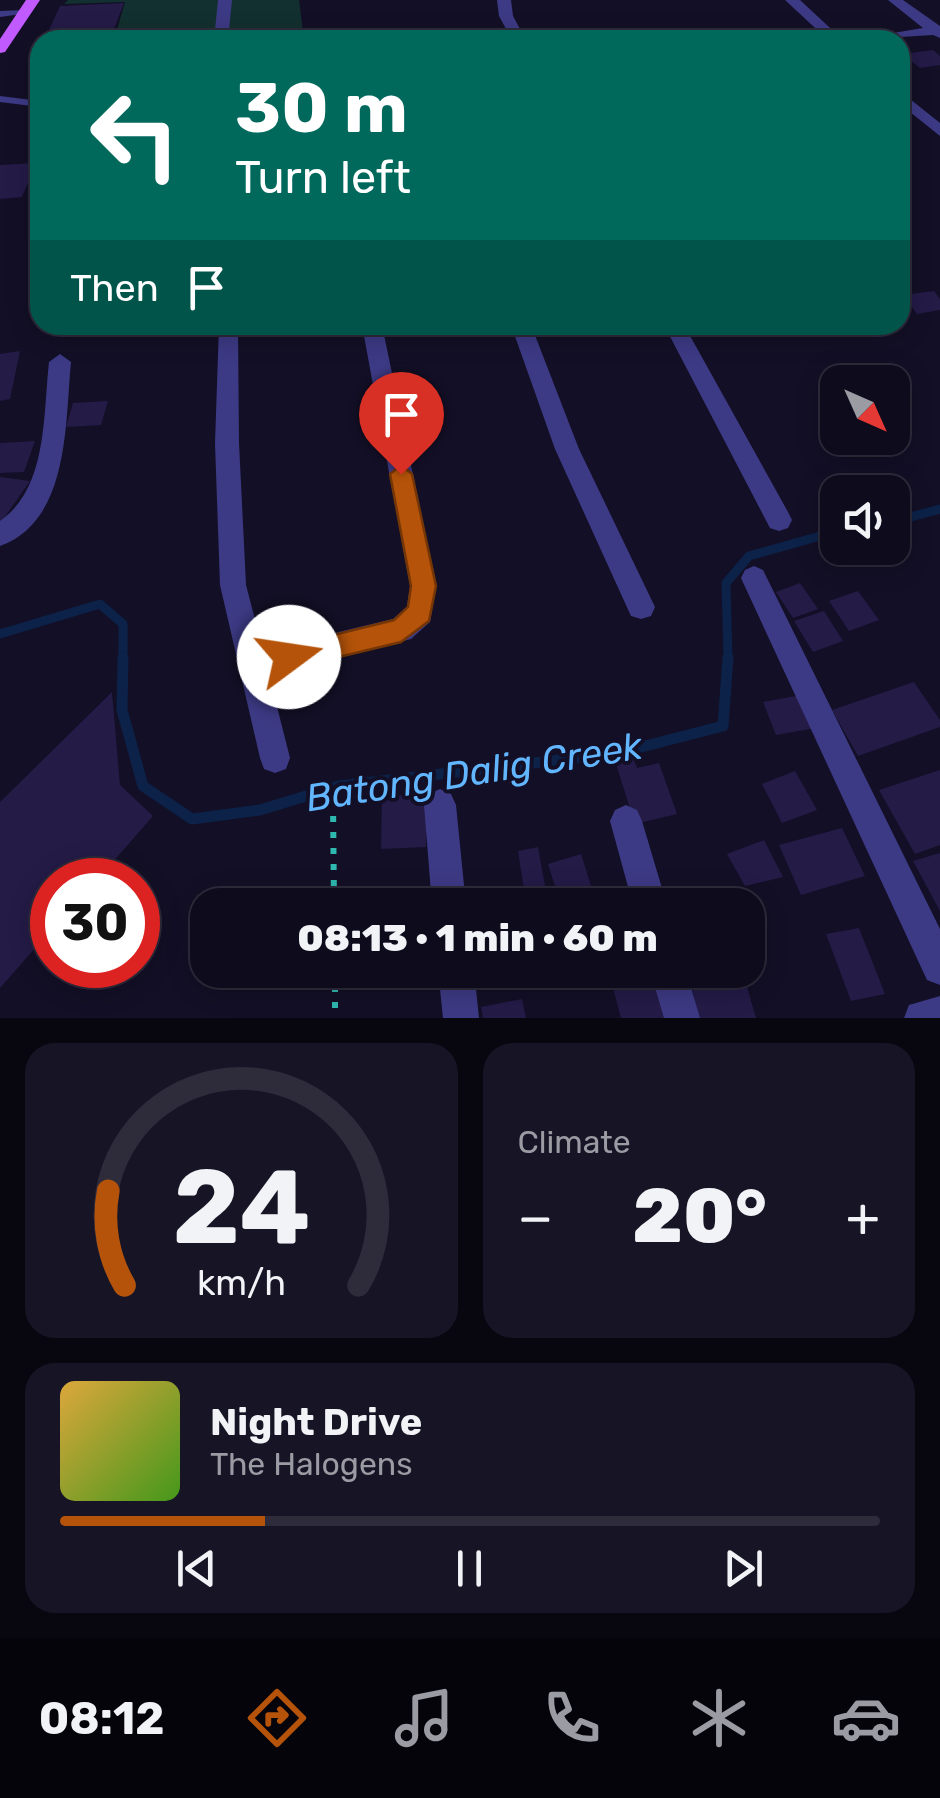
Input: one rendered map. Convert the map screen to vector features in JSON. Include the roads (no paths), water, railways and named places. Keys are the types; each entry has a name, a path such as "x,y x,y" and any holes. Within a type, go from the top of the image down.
{"main road":[{"path":"0,50 28,6"}],"street":[{"path":"222,30 224,0"},
{"path":"504,0 514,30"},
{"path":"792,0 825,30"},
{"path":"896,0 938,31"},
{"path":"910,34 938,31"},
{"path":"910,105 940,131"},
{"path":"910,116 920,114"},
{"path":"228,335 227,443 233,586 275,758"},
{"path":"252,666 401,630 420,613 424,586 374,335"},
{"path":"525,335 567,449 641,607"},
{"path":"679,335 779,520"},
{"path":"0,535 34,504 44,476 60,362"},
{"path":"754,578 940,967"},
{"path":"440,805 448,888"},
{"path":"626,821 645,888"},
{"path":"458,988 461,1018"},
{"path":"673,988 682,1018"},
{"path":"922,1018 940,1014"}],"lane":[{"path":"0,14 28,6"},
{"path":"0,99 30,103"}],"waterway":[{"name":"Batong Dalig Creek","path":"910,517 940,509"},
{"name":"Batong Dalig Creek","path":"728,658 726,583 749,556 820,536"},
{"name":"Batong Dalig Creek","path":"0,634 100,604 123,624 123,657"},
{"name":"Batong Dalig Creek","path":"123,657 122,710 143,786 192,819 260,810 339,786 618,753 723,726 728,658"}]}
